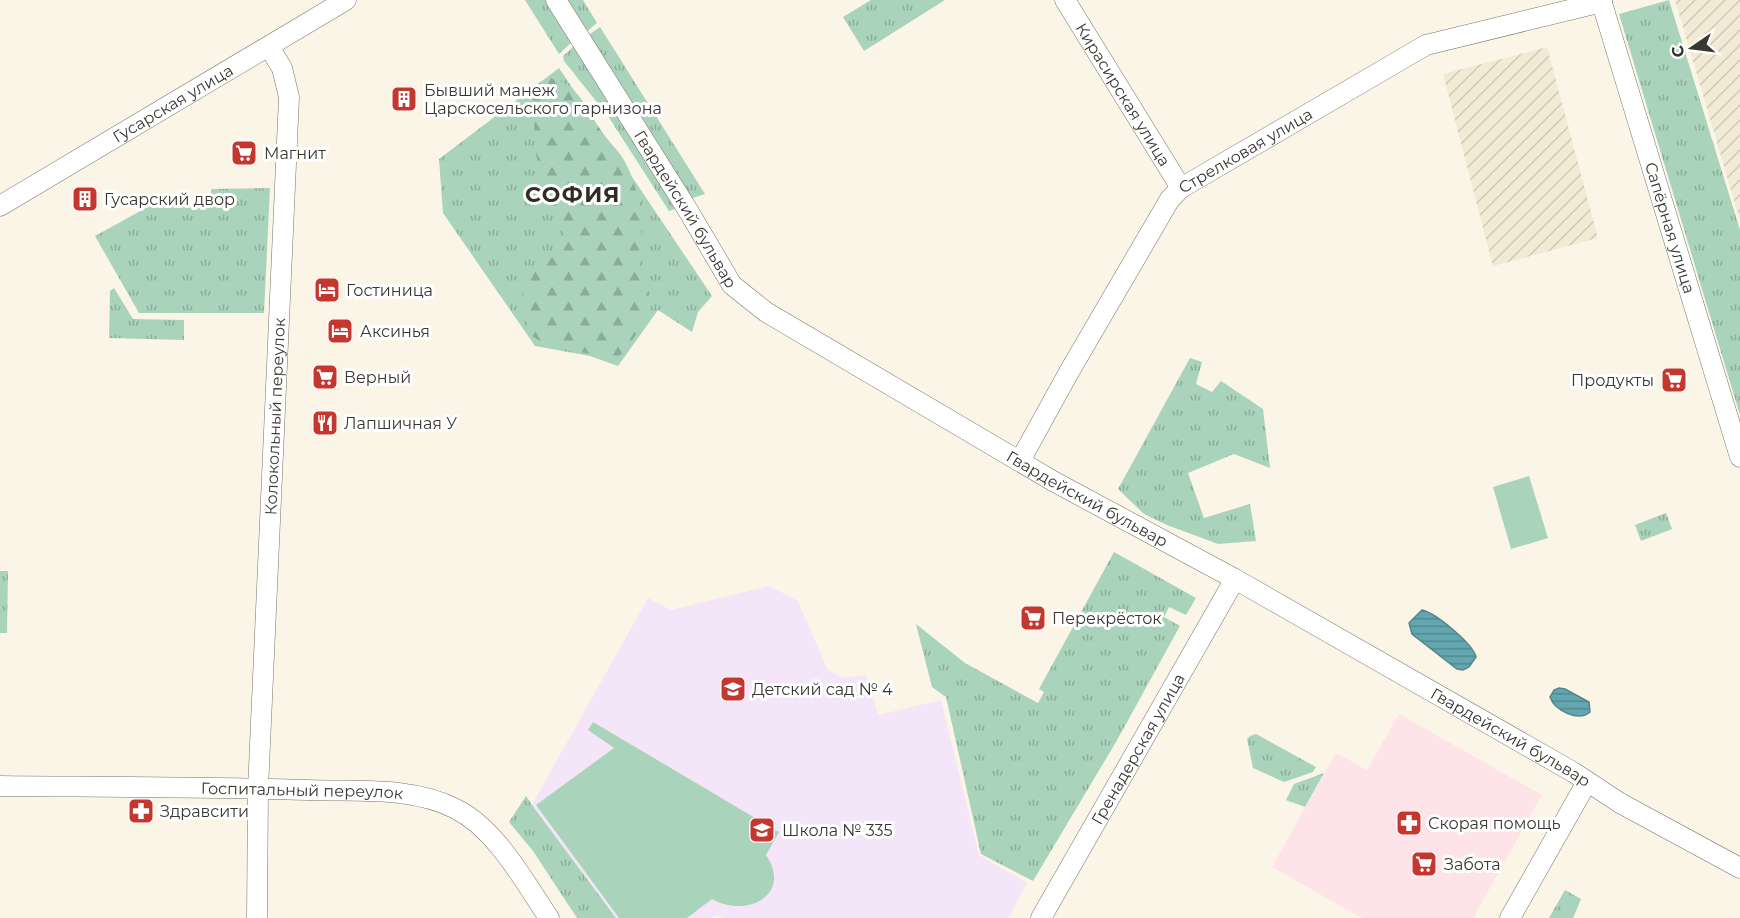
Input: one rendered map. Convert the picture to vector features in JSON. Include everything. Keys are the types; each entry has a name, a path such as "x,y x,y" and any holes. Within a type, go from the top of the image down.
{"street":[{"name":"Гусарская улица","path":"0,206 346,0"},
{"name":"Гвардейский бульвар","path":"556,0 732,285 765,312 1092,503 1235,579 1563,766 1620,803 1740,868"},
{"name":"Кирасирская улица","path":"1065,0 1181,188"},
{"name":"Стрелковая улица","path":"1020,461 1170,199 1181,188 1426,45 1602,1"},
{"name":"Сапёрная улица","path":"1602,1 1740,457"},
{"name":"Колокольный переулок","path":"257,918 258,789 288,98 282,68 269,47"},
{"name":"Гренадерская улица","path":"1041,918 1235,579"},
{"path":"1510,918 1587,782"},
{"name":"Госпитальный переулок","path":"0,786 258,789 399,793 431,798 457,809 480,826 512,863 549,918"}],"shaded area":[{"path":"1675,0 1740,0 1740,221"},
{"path":"1547,47 1598,238 1493,266 1443,74"},
{"name":"Школа № 335","path":"769,586 798,601 827,669 841,678 866,675 878,715 941,700 979,855 1027,883 1008,918 722,918 716,915 712,918 616,918 532,805 648,598 671,610"},
{"path":"1399,714 1542,795 1473,918 1362,918 1272,867 1336,753 1367,770"}],"green space":[{"path":"525,0 547,0 573,41 559,54"},
{"path":"564,0 583,0 597,23 585,33"},
{"path":"871,0 945,0 864,51 843,17"},
{"path":"1669,0 1740,230 1740,415 1619,14"},
{"path":"600,27 705,194 690,199 587,36"},
{"path":"575,45 678,208 669,211 608,116 564,61 563,56"},
{"path":"559,68 712,296 698,312 692,332 658,310 618,366 590,356 535,346 443,213 439,159"},
{"path":"551,78 569,87 581,98 622,158 630,173 637,196 642,244 639,264 649,292 651,312 623,354 608,359 544,343 531,334 526,322 523,290 532,275 559,249 563,232 541,179 534,135 533,95 538,83"},
{"path":"270,188 264,313 139,313 95,236 179,193 185,207 211,202 211,189"},
{"path":"114,288 133,319 184,320 184,340 109,338 110,291"},
{"path":"1190,358 1202,362 1196,384 1212,392 1221,381 1263,409 1270,468 1234,454 1188,473 1204,518 1250,504 1256,541 1218,544 1167,525 1144,514 1118,489"},
{"path":"1529,476 1548,538 1511,549 1493,487"},
{"path":"1666,513 1672,529 1641,541 1635,525"},
{"path":"1114,552 1196,598 1186,615 1169,607 1164,617 1180,626 1116,742 1033,881 981,854 946,697 932,687 916,624 965,663 1038,703 1044,692 1039,689"},
{"path":"0,571 8,571 7,633 0,633"},
{"path":"593,722 779,832 766,855 773,870 774,882 769,892 761,900 750,905 737,906 712,899 687,918 619,918 536,805 614,748 588,730"},
{"path":"1256,734 1316,767 1313,772 1284,782 1253,768 1247,739"},
{"path":"1324,773 1305,807 1286,800 1294,784"},
{"path":"526,796 616,918 577,918 533,851 509,822"},
{"path":"1565,890 1581,899 1573,918 1549,918"}],"water":[{"path":"1422,610 1444,623 1473,651 1476,657 1469,667 1463,670 1457,669 1412,634 1409,623"},
{"path":"1559,688 1589,702 1590,712 1580,716 1562,711 1550,697 1554,690"}],"place":[{"name":"Бывший манеж Царскосельского гарнизона","path":"404,99"},
{"name":"Магнит","path":"244,153"},
{"name":"Гусарский двор","path":"85,199"},
{"name":"Гостиница","path":"327,290"},
{"name":"Аксинья","path":"340,331"},
{"name":"Верный","path":"325,377"},
{"name":"Продукты","path":"1674,380"},
{"name":"Лапшичная У","path":"325,423"},
{"name":"Перекрёсток","path":"1033,618"},
{"name":"Детский сад № 4","path":"733,689"},
{"name":"Здравсити","path":"141,811"},
{"name":"Скорая помощь","path":"1409,823"},
{"name":"Школа № 335","path":"762,830"},
{"name":"Забота","path":"1424,864"}],"district":[{"name":"СОФИЯ","path":"573,194"}]}
